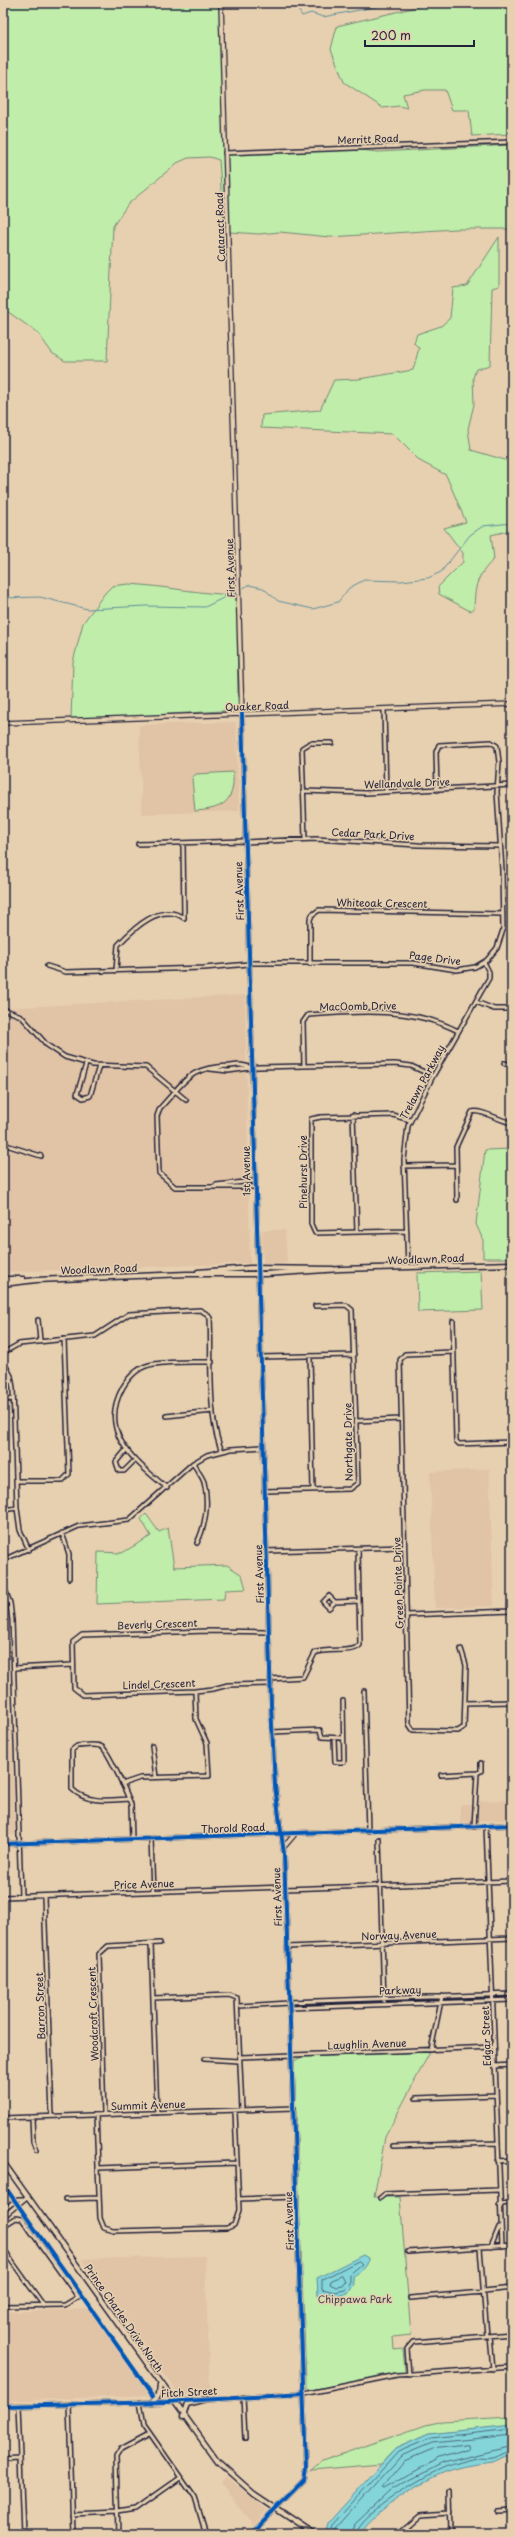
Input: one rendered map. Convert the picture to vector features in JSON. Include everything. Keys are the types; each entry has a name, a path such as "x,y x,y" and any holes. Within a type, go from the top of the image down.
{"main road":[{"name":"Woodlawn Road","path":"3,1279 36,1280 187,1274 258,1274 341,1269 512,1264"},
{"name":"Woodlawn Road","path":"187,1274 215,1269 341,1269"},
{"name":"Woodlawn Road","path":"3,1284 36,1280"},
{"name":"Prince Charles Drive North","path":"3,2162 160,2382 183,2417 226,2472 254,2494 313,2533"},
{"path":"152,2402 160,2395 160,2382"},
{"path":"183,2417 187,2404 207,2399"}],"street":[{"name":"Cataract Road","path":"221,3 235,451"},
{"name":"Merritt Road","path":"225,153 512,142"},
{"name":"First Avenue","path":"235,451 251,1068"},
{"name":"Quaker Road","path":"3,723 512,704"},
{"path":"384,709 386,792"},
{"name":"Page Drive","path":"48,966 66,972 204,968 249,964 416,963 457,970 470,969 484,962 493,954 500,942 502,914 497,786 499,755 496,744 491,742 448,743 439,746 436,752 437,790"},
{"path":"305,839 302,746 310,743 332,743"},
{"name":"Wellandvale Drive","path":"303,791 386,792 512,785"},
{"name":"Cedar Park Drive","path":"138,844 245,842 305,839 418,845 500,846"},
{"path":"116,971 118,945 157,914 175,912 184,918 183,843"},
{"name":"Whiteoak Crescent","path":"310,964 310,920 312,915 319,910 502,914"},
{"name":"Trelawn Parkway","path":"408,1267 404,1166 405,1142 410,1120 489,976 484,962"},
{"path":"476,1002 494,1009 512,1009"},
{"path":"3,1009 23,1018 52,1049 86,1064 99,1066 145,1066 186,1100"},
{"name":"MacOomb Drive","path":"304,1066 303,1022 308,1015 406,1013 431,1019 458,1031"},
{"path":"504,1063 512,1065"},
{"path":"86,1064 77,1089 77,1094 83,1098 90,1096 99,1066"},
{"path":"254,1187 175,1187 159,1173 157,1113 191,1074 205,1069 247,1065 251,1068 400,1064 411,1066 433,1076"},
{"name":"1st Avenue","path":"251,1068 258,1274"},
{"path":"457,1200 455,1165 459,1139 472,1112 478,1111 499,1121 512,1123"},
{"path":"353,1115 357,1232"},
{"name":"Pinehurst Drive","path":"407,1231 315,1233 311,1224 311,1119 353,1115 393,1115 410,1120"},
{"path":"3,1144 41,1156"},
{"path":"404,1166 455,1165"},
{"path":"213,1186 254,1181"},
{"name":"First Avenue","path":"250,2534 305,2477 304,2394 285,1888 283,1848 275,1786 270,1684 258,1274"},
{"name":"Northgate Drive","path":"264,1492 352,1489 356,1486 358,1479 352,1311 350,1304 315,1306"},
{"path":"3,1353 18,1344 40,1340 95,1336 129,1314 200,1310 207,1314 210,1318 213,1411 217,1441 222,1451"},
{"path":"38,1320 40,1340"},
{"path":"453,1321 456,1441 459,1444 512,1442"},
{"path":"512,1324 512,1364"},
{"path":"16,1481 62,1480 68,1474 64,1339"},
{"name":"Green Pointe Drive","path":"453,1352 402,1355 400,1360 404,1547 411,1728 419,1732 461,1730 466,1723 466,1665 460,1649"},
{"path":"260,1357 354,1354"},
{"path":"310,1356 313,1490"},
{"path":"3,1361 11,1376 17,1508 20,1530 29,1550"},
{"path":"167,1488 135,1460 126,1450 117,1435 115,1412 118,1396 129,1377 140,1368 153,1364 212,1362"},
{"path":"3,1400 13,1399"},
{"path":"166,1416 213,1411"},
{"path":"356,1421 401,1419"},
{"path":"3,1560 29,1550 79,1526 129,1520 167,1488 193,1463 222,1451 262,1447"},
{"path":"126,1450 116,1462 119,1471 124,1471 135,1460"},
{"path":"193,1463 204,1481 206,1497 205,1527 197,1543"},
{"path":"3,1510 17,1508"},
{"path":"62,1533 69,1554 69,1578"},
{"path":"266,1551 404,1547"},
{"path":"270,1679 303,1677 311,1658 318,1652 358,1648 361,1641 358,1549"},
{"path":"3,1584 11,1612 21,1896"},
{"path":"335,1602 359,1601"},
{"path":"407,1615 512,1611"},
{"name":"Beverly Crescent","path":"72,1665 73,1642 82,1635 208,1630 226,1633 269,1632"},
{"path":"14,1668 72,1665"},
{"name":"Lindel Crescent","path":"72,1665 74,1688 81,1694 195,1691 228,1685 270,1684"},
{"path":"122,1784 135,1778 209,1776 207,1744 196,1719 195,1691"},
{"path":"364,1691 368,1831"},
{"path":"334,1738 335,1762 344,1762 343,1701"},
{"path":"465,1703 512,1702"},
{"path":"272,1732 320,1730 322,1737 343,1738"},
{"path":"129,1799 94,1800 76,1794 72,1790 72,1750 77,1746 101,1746 129,1799 132,1839"},
{"path":"152,1746 156,1777"},
{"path":"441,1775 477,1773 481,1771 481,1763"},
{"path":"474,1827 477,1773"},
{"name":"Thorold Road","path":"3,1844 512,1825"},
{"name":"Edgar Street","path":"486,1826 498,2190 502,2246"},
{"path":"283,1848 295,1834"},
{"path":"151,1839 153,1892"},
{"path":"379,1839 385,2004"},
{"name":"Price Avenue","path":"3,1897 512,1881"},
{"name":"Barron Street","path":"44,1896 52,2116"},
{"name":"Norway Avenue","path":"287,1946 512,1938"},
{"name":"Woodcroft Crescent","path":"104,2114 99,1954 108,1946 160,1943"},
{"path":"151,1944 157,2113"},
{"name":"Parkway","path":"239,2006 339,2000 512,1994"},
{"path":"153,1998 229,1995 237,1998 239,2006 242,2110"},
{"path":"431,2050 442,1996"},
{"path":"339,2000 339,2006"},
{"name":"Parkway","path":"289,2004 339,2006 512,2000"},
{"name":"Laughlin Avenue","path":"204,2059 240,2059 292,2055 494,2047"},
{"path":"495,2066 512,2065"},
{"path":"416,2098 496,2095"},
{"name":"Summit Avenue","path":"3,2118 294,2108"},
{"path":"96,2115 98,2198 100,2218 104,2228 111,2232 226,2228 236,2222 238,2199 235,2111"},
{"path":"32,2117 33,2142 36,2150"},
{"path":"393,2146 497,2143"},
{"path":"498,2161 512,2160"},
{"path":"98,2168 236,2163"},
{"path":"380,2198 385,2194 498,2190"},
{"path":"3,2210 18,2199 23,2199 28,2196"},
{"path":"238,2199 296,2197"},
{"path":"65,2199 98,2198"},
{"path":"3,2216 21,2204 23,2199"},
{"path":"499,2204 512,2203"},
{"path":"3,2226 16,2218 22,2219 78,2297 65,2306 3,2306"},
{"path":"491,2247 500,2223"},
{"path":"408,2252 512,2245"},
{"path":"480,2248 493,2369"},
{"path":"3,2250 44,2306"},
{"path":"410,2298 484,2292 512,2288"},
{"path":"409,2375 407,2349 413,2342 512,2334"},
{"name":"Fitch Street","path":"3,2406 152,2402 304,2394 371,2380 409,2375 512,2367"},
{"path":"243,2397 245,2438"},
{"path":"140,2402 142,2422 196,2501 206,2534"},
{"path":"69,2404 73,2534"},
{"path":"18,2406 23,2534"},
{"path":"118,2534 117,2455 121,2449 149,2434"},
{"path":"3,2459 20,2458"},
{"path":"72,2514 118,2512 141,2507 180,2478"},
{"path":"449,2491 450,2534"},
{"path":"498,2511 512,2510"},
{"path":"398,2534 420,2515 450,2513"},
{"path":"408,2526 412,2534"}],"shaded area":[{"path":"236,722 239,811 142,814 139,725"},
{"path":"245,995 250,1263 3,1272 3,1008"},
{"path":"262,1230 285,1230 287,1263 263,1264"},
{"path":"489,1469 494,1606 435,1608 430,1472"},
{"path":"9,1671 15,1835 3,1836 3,1672"},
{"path":"512,1800 512,1819 460,1822 460,1805 479,1805 479,1801"},
{"path":"205,2256 210,2394 179,2395 81,2259"},
{"path":"91,2309 151,2395 3,2401 3,2312"},
{"path":"225,2476 267,2510 252,2525 221,2483"}],"green space":[{"path":"3,3 220,3 225,152 361,150 378,152 512,145 512,229 455,229 330,237 280,232 259,234 229,232 224,226 219,160 210,157 188,158 177,163 128,204 113,226 107,361 65,361 52,353 38,333 4,309"},
{"path":"434,3 512,3 512,134 472,136 469,110 452,110 445,90 425,90 403,94 407,108 399,106 383,108 344,82 331,49 337,26"},
{"path":"499,237 499,286 492,288 490,365 476,369 473,378 474,404 468,429 471,450 512,462 512,530 491,535 494,559 480,576 476,587 474,609 470,611 439,594 438,587 463,562 463,553 444,528 466,522 446,475 420,461 393,434 261,428 262,415 320,410 334,380 359,379 413,370 419,348 414,343 417,334 441,326 450,318 453,288 467,286"},
{"path":"128,584 237,595 238,710 71,720 73,662 83,623 112,586"},
{"path":"233,772 232,790 225,802 220,806 195,811 192,778 196,774"},
{"path":"512,1149 512,1258 483,1258 483,1240 476,1224 485,1150"},
{"path":"481,1271 483,1310 418,1312 417,1273"},
{"path":"146,1514 159,1532 168,1528 174,1567 227,1565 242,1575 246,1589 225,1590 224,1599 97,1604 98,1552 122,1553 151,1536 141,1519"},
{"name":"Chippawa Park","path":"430,2052 385,2137 374,2197 400,2197 411,2335 393,2337 394,2350 403,2349 405,2371 403,2373 311,2390 306,2386 294,2061 302,2057"},
{"path":"510,2417 512,2426 429,2434 395,2449 381,2464 311,2470 322,2461 426,2425 443,2421"}],"water":[{"path":"363,2255 368,2258 367,2264 364,2269 353,2276 354,2284 348,2294 335,2296 327,2293 318,2295 317,2278"},
{"path":"512,2425 512,2455 492,2462 454,2469 426,2481 400,2497 375,2516 360,2534 325,2534 328,2523 395,2449 429,2434"}],"waterway":[{"path":"294,3 302,16 311,13 323,17 395,3"},
{"path":"243,588 249,585 263,588 278,601 313,609 338,602 349,588 364,580 401,581 428,578 441,572 470,535 483,526 512,523"},
{"path":"3,598 40,597 87,609 146,606 205,607 237,591"}],"cycle path":[{"path":"242,714 271,1704 275,1786 284,1854 306,2467 304,2480 250,2534"},
{"path":"3,1844 512,1825"},
{"path":"3,2184 153,2396"},
{"path":"3,2406 166,2402 304,2394"}]}
